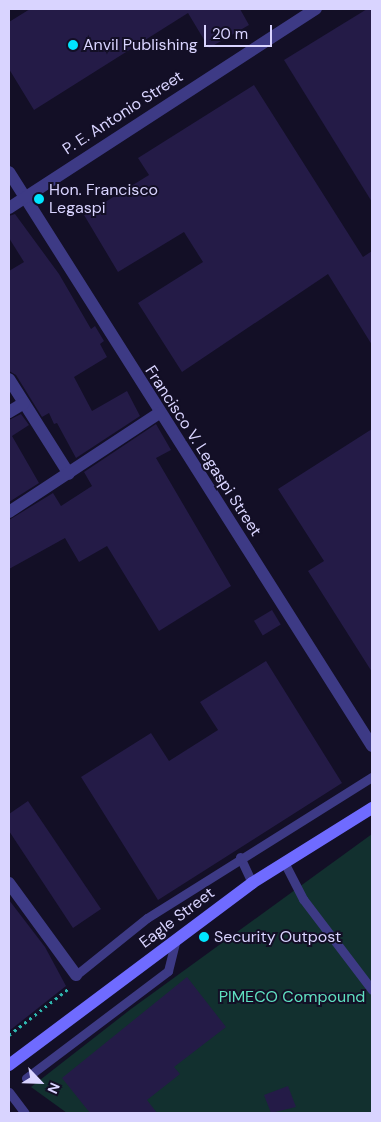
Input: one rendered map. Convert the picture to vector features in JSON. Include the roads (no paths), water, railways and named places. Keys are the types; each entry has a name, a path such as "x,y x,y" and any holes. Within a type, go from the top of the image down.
{"main road":[{"name":"Eagle Street","path":"9,1065 252,883 372,808"}],"street":[{"name":"P. E. Antonio Street","path":"9,208 316,9"},
{"name":"Francisco V. Legaspi Street","path":"9,172 159,413 372,746"},
{"path":"9,379 68,474"},
{"path":"9,412 24,403"},
{"path":"9,512 159,413"},
{"path":"9,883 76,976"}],"lane":[{"path":"76,976 146,918 240,857 372,777"},
{"path":"240,857 252,883"},
{"path":"284,862 303,900 372,990"},
{"path":"26,1078 168,971 176,939"},
{"path":"9,1092 25,1113"}],"place":[{"name":"Anvil Publishing","path":"73,45"},
{"name":"Hon. Francisco Legaspi","path":"39,199"},
{"name":"Security Outpost","path":"204,937"}],"park label":[{"name":"PIMECO Compound","path":"292,997"}]}
